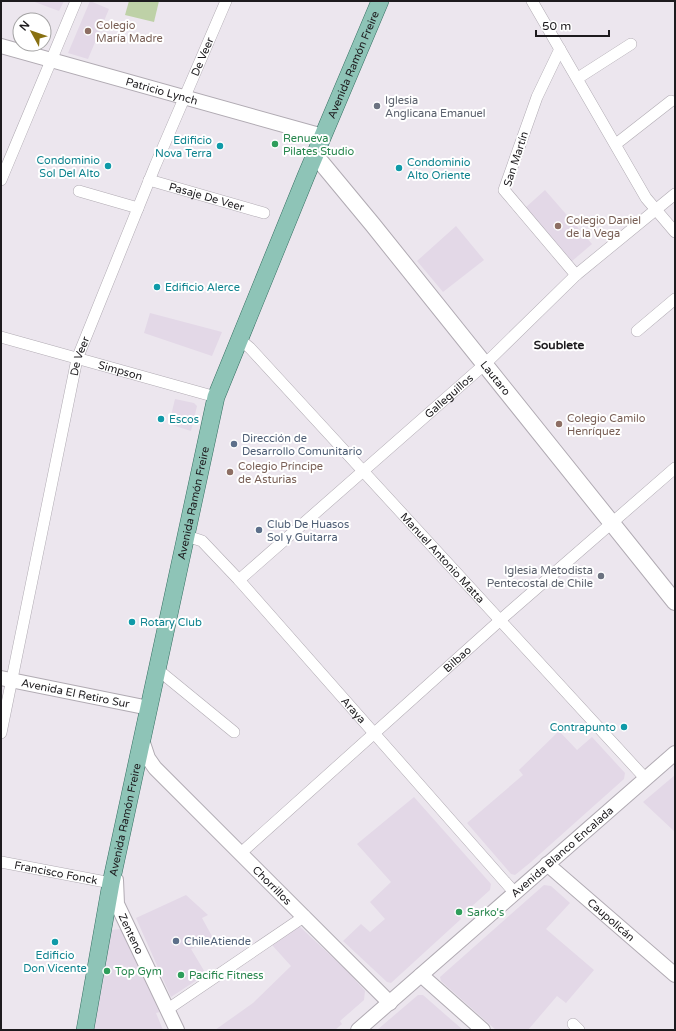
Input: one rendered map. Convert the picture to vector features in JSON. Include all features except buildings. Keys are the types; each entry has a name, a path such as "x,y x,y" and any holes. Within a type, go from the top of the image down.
{"main road":[{"name":"Avenida Ramón Freire","path":"85,1030 111,883 216,397 322,136 380,1"},
{"name":"Lautaro","path":"315,155 485,364 675,602"}],"street":[{"path":"1,180 76,1"},
{"name":"De Veer","path":"1,730 7,679 77,359 138,208 226,1"},
{"path":"532,1 578,78 646,198 675,232"},
{"path":"578,78 631,44"},
{"name":"Patricio Lynch","path":"1,46 322,136"},
{"name":"San Martín","path":"560,48 537,97 504,190 576,275"},
{"path":"616,144 671,101"},
{"name":"Pasaje De Veer","path":"150,180 264,213"},
{"path":"79,191 138,208"},
{"name":"Galleguillos","path":"239,580 485,364 576,275 675,194"},
{"path":"637,331 675,299"},
{"name":"Simpson","path":"1,337 216,397"},
{"name":"Manuel Antonio Matta","path":"239,339 250,348 362,472 645,778"},
{"name":"Bilbao","path":"242,852 500,621 675,468"},
{"name":"Araya","path":"187,536 202,541 239,580 374,734 426,790 514,892"},
{"path":"157,669 234,732"},
{"name":"Avenida El Retiro Sur","path":"7,679 149,708"},
{"name":"Chorrillos","path":"142,740 148,758 155,768 242,852 390,1003"},
{"name":"Avenida Blanco Encalada","path":"358,1030 546,864 675,753"},
{"path":"136,771 155,768"},
{"name":"Zenteno","path":"122,832 123,846 116,882 117,904 177,1030"},
{"name":"Francisco Fonck","path":"1,862 111,883"},
{"name":"Caupolicán","path":"546,864 675,975"},
{"path":"168,1009 305,916"},
{"path":"421,975 483,1030"}],"shaded area":[{"path":"32,1 64,1 59,11"},
{"name":"Colegio María Madre","path":"90,1 109,9 88,59 68,53"},
{"name":"Colegio Daniel de la Vega","path":"545,190 592,244 571,262 525,208"},
{"path":"456,226 484,260 443,292 417,261"},
{"path":"150,313 222,332 212,356 144,333"},
{"path":"175,399 194,403 197,406 191,431 169,424"},
{"path":"559,731 577,750 592,737 625,773 624,779 531,862 515,875 511,874 467,823 523,775 519,770"},
{"path":"675,775 675,832 643,802"},
{"path":"414,797 491,884 490,890 460,917 461,919 391,983 387,982 343,941 361,924 370,932 385,919 370,902 391,882 357,844"},
{"path":"544,885 551,886 570,903 546,929 594,970 566,1003 557,996 528,1030 496,1030 441,981 440,977"},
{"path":"186,895 208,915 202,918 213,938 191,949 206,974 171,997 136,918"},
{"path":"298,925 346,970 365,991 364,1000 340,1021 342,1024 335,1030 215,1030 253,1003 291,966 272,945"},
{"path":"123,929 160,1012 156,1013 163,1030 93,1030 110,930"},
{"path":"418,995 423,995 463,1030 377,1030"}],"green space":[{"path":"129,1 159,1 154,22 125,15"}],"place":[{"name":"Colegio María Madre","path":"88,31"},
{"name":"Iglesia Anglicana Emanuel","path":"377,106"},
{"name":"Renueva Pilates Studio","path":"275,144"},
{"name":"Edificio Nova Terra","path":"220,146"},
{"name":"Condominio Sol Del Alto","path":"108,166"},
{"name":"Condominio Alto Oriente","path":"399,168"},
{"name":"Colegio Daniel de la Vega","path":"558,226"},
{"name":"Edificio Alerce","path":"157,287"},
{"name":"Escos","path":"161,419"},
{"name":"Colegio Camilo Henríquez","path":"559,424"},
{"name":"Dirección de Desarrollo Comunitario","path":"234,444"},
{"name":"Colegio Príncipe de Asturias","path":"230,472"},
{"name":"Club De Huasos Sol y Guitarra","path":"259,530"},
{"name":"Iglesia Metodista Pentecostal de Chile","path":"601,576"},
{"name":"Rotary Club","path":"132,622"},
{"name":"Contrapunto","path":"624,727"},
{"name":"Sarko's","path":"459,912"},
{"name":"ChileAtiende","path":"176,941"},
{"name":"Edificio Don Vicente","path":"55,942"},
{"name":"Top Gym","path":"107,971"},
{"name":"Pacific Fitness","path":"181,975"}],"district":[{"name":"Soublete","path":"559,345"}]}
